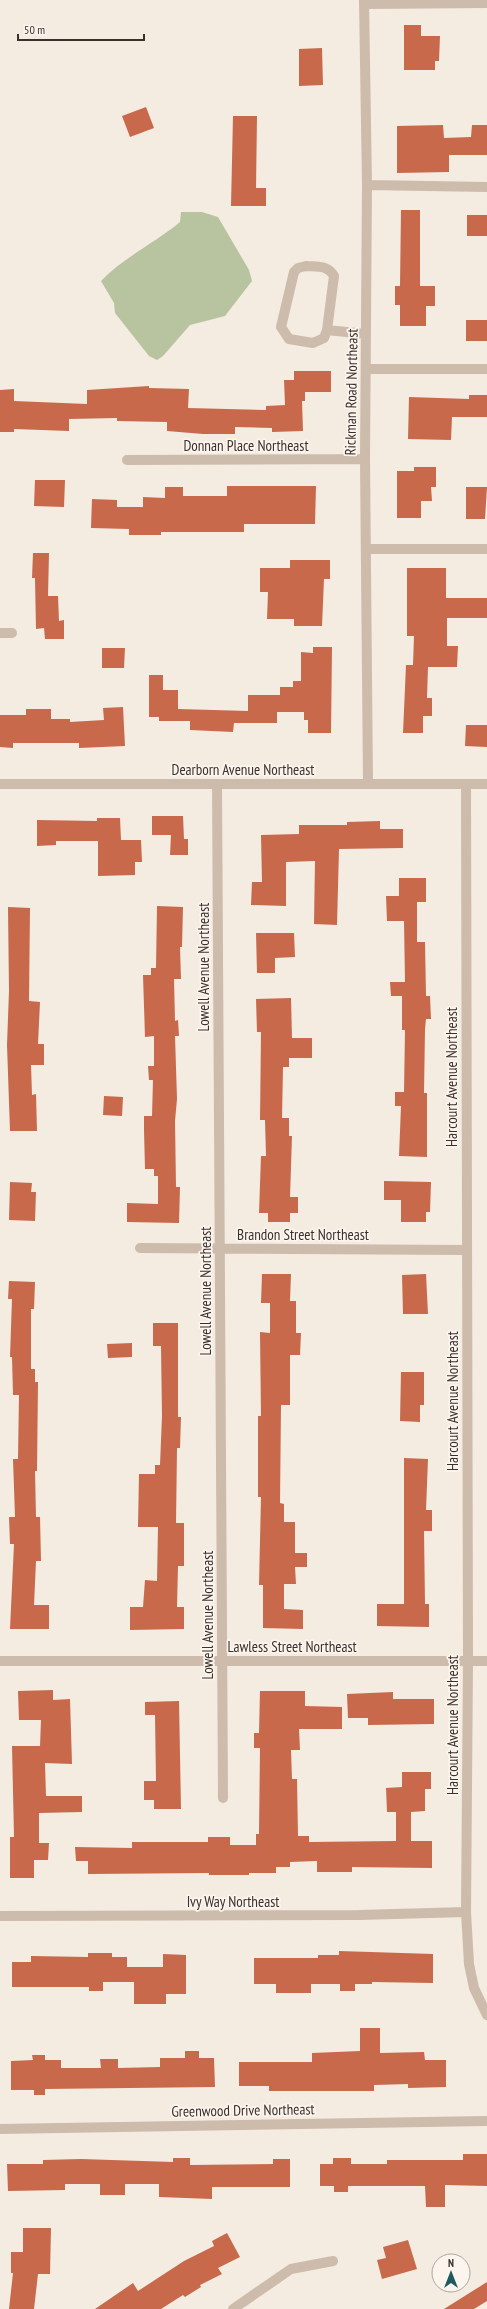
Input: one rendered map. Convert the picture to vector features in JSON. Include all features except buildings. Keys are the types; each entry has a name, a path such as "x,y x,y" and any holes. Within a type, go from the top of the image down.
{"street":[{"path":"364,2 487,4"},
{"name":"Rickman Road Northeast","path":"364,2 367,185 365,459 368,784"},
{"path":"367,185 487,186"},
{"path":"306,266 324,267 331,270 334,276 327,330 324,338 313,343 289,339 283,331 281,326 294,272 298,268 306,266"},
{"path":"327,330 366,334"},
{"path":"366,369 487,369"},
{"name":"Donnan Place Northeast","path":"126,460 365,459"},
{"path":"366,549 487,549"},
{"path":"0,633 12,632"},
{"name":"Dearborn Avenue Northeast","path":"0,784 487,784"},
{"name":"Lowell Avenue Northeast","path":"217,784 223,1798"},
{"name":"Harcourt Avenue Northeast","path":"466,784 468,1661 466,1912 469,1964 474,1988 487,2015"},
{"name":"Brandon Street Northeast","path":"140,1248 466,1250"},
{"name":"Lawless Street Northeast","path":"0,1661 487,1661"},
{"name":"Ivy Way Northeast","path":"0,1916 359,1915 466,1912"},
{"name":"Greenwood Drive Northeast","path":"0,2129 487,2121"},
{"path":"233,2309 291,2269 333,2261"}],"green space":[{"path":"181,212 202,212 218,217 249,270 252,281 225,316 190,325 163,356 157,360 149,356 115,313 114,303 101,281 130,257 180,222"}]}
